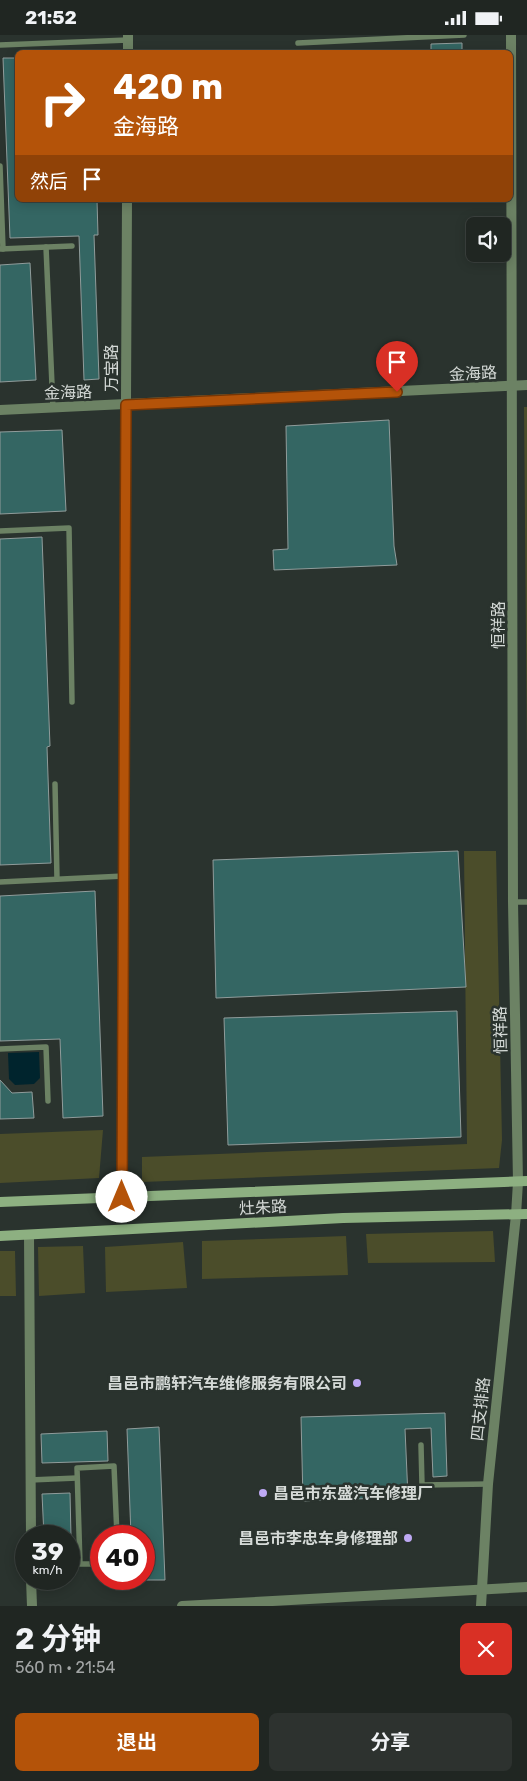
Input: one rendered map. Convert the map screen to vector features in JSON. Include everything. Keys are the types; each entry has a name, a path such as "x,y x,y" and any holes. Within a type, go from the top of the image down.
{"main road":[{"name":"灶朱路","path":"0,1202 522,1181"},
{"name":"灶朱路","path":"0,1236 342,1218 527,1214"}],"street":[{"name":"恒祥路","path":"511,35 511,50"},
{"name":"万宝路","path":"122,1197 128,202"},
{"name":"恒祥路","path":"512,202 513,902 522,1181 516,1215"},
{"name":"金海路","path":"0,410 527,385"},
{"name":"四支排路","path":"481,1606 488,1484 516,1215"},
{"path":"29,1235 31,1525"},
{"path":"182,1606 527,1587"},
{"path":"32,1590 32,1606"}],"lane":[{"path":"298,43 464,35"},
{"path":"0,45 128,38"},
{"path":"0,166 1,249 72,246"},
{"path":"46,247 53,408"},
{"path":"0,531 68,528 72,702"},
{"path":"55,784 57,879"},
{"path":"0,882 124,876"},
{"path":"513,902 527,902"},
{"path":"0,1049 46,1047 48,1101"},
{"path":"421,1445 422,1485 488,1484"},
{"path":"90,1564 80,1564 77,1467 114,1466 117,1525"},
{"path":"30,1480 77,1478"}],"green space":[{"path":"524,407 527,407 527,758"},
{"path":"464,851 496,851 502,1140 499,1168 142,1182 142,1157 467,1144"},
{"path":"103,1130 99,1178 0,1183 0,1134"},
{"path":"493,1231 495,1262 368,1263 366,1234"},
{"path":"346,1236 348,1275 202,1279 202,1241"},
{"path":"183,1242 187,1288 106,1292 105,1247"},
{"path":"83,1246 85,1293 39,1296 38,1247"},
{"path":"0,1251 15,1251 16,1296 0,1296"}],"water":[{"path":"39,1052 40,1078 34,1084 15,1085 9,1079 8,1053"}],"building":[{"path":"462,43 462,50 431,50 431,44"},
{"path":"3,58 15,58 15,202 97,202 98,235 94,235 99,379 84,380 79,236 10,238"},
{"path":"30,263 36,380 0,382 0,265"},
{"path":"389,420 394,546 397,565 274,570 273,550 288,549 286,426"},
{"path":"62,430 66,511 0,514 0,432"},
{"path":"42,537 50,746 47,747 51,863 0,865 0,539"},
{"path":"458,851 466,987 216,998 213,860"},
{"path":"95,891 103,1116 63,1118 60,1039 0,1041 0,896"},
{"path":"457,1011 461,1137 228,1145 224,1018"},
{"path":"0,1080 12,1093 32,1092 34,1118 0,1119"},
{"path":"445,1413 447,1476 433,1477 431,1428 405,1429 408,1497 303,1501 301,1417"},
{"path":"159,1427 165,1580 155,1580 155,1525 131,1525 127,1429"},
{"path":"107,1431 108,1461 42,1463 41,1434"},
{"path":"70,1493 71,1525 43,1525 42,1494"}],"place":[{"name":"昌邑市鹏轩汽车维修服务有限公司","path":"357,1383"},
{"name":"昌邑市东盛汽车修理厂","path":"263,1493"},
{"name":"昌邑市李忠车身修理部","path":"408,1538"}],"route":[{"path":"122,1197 126,405 397,392"}]}
